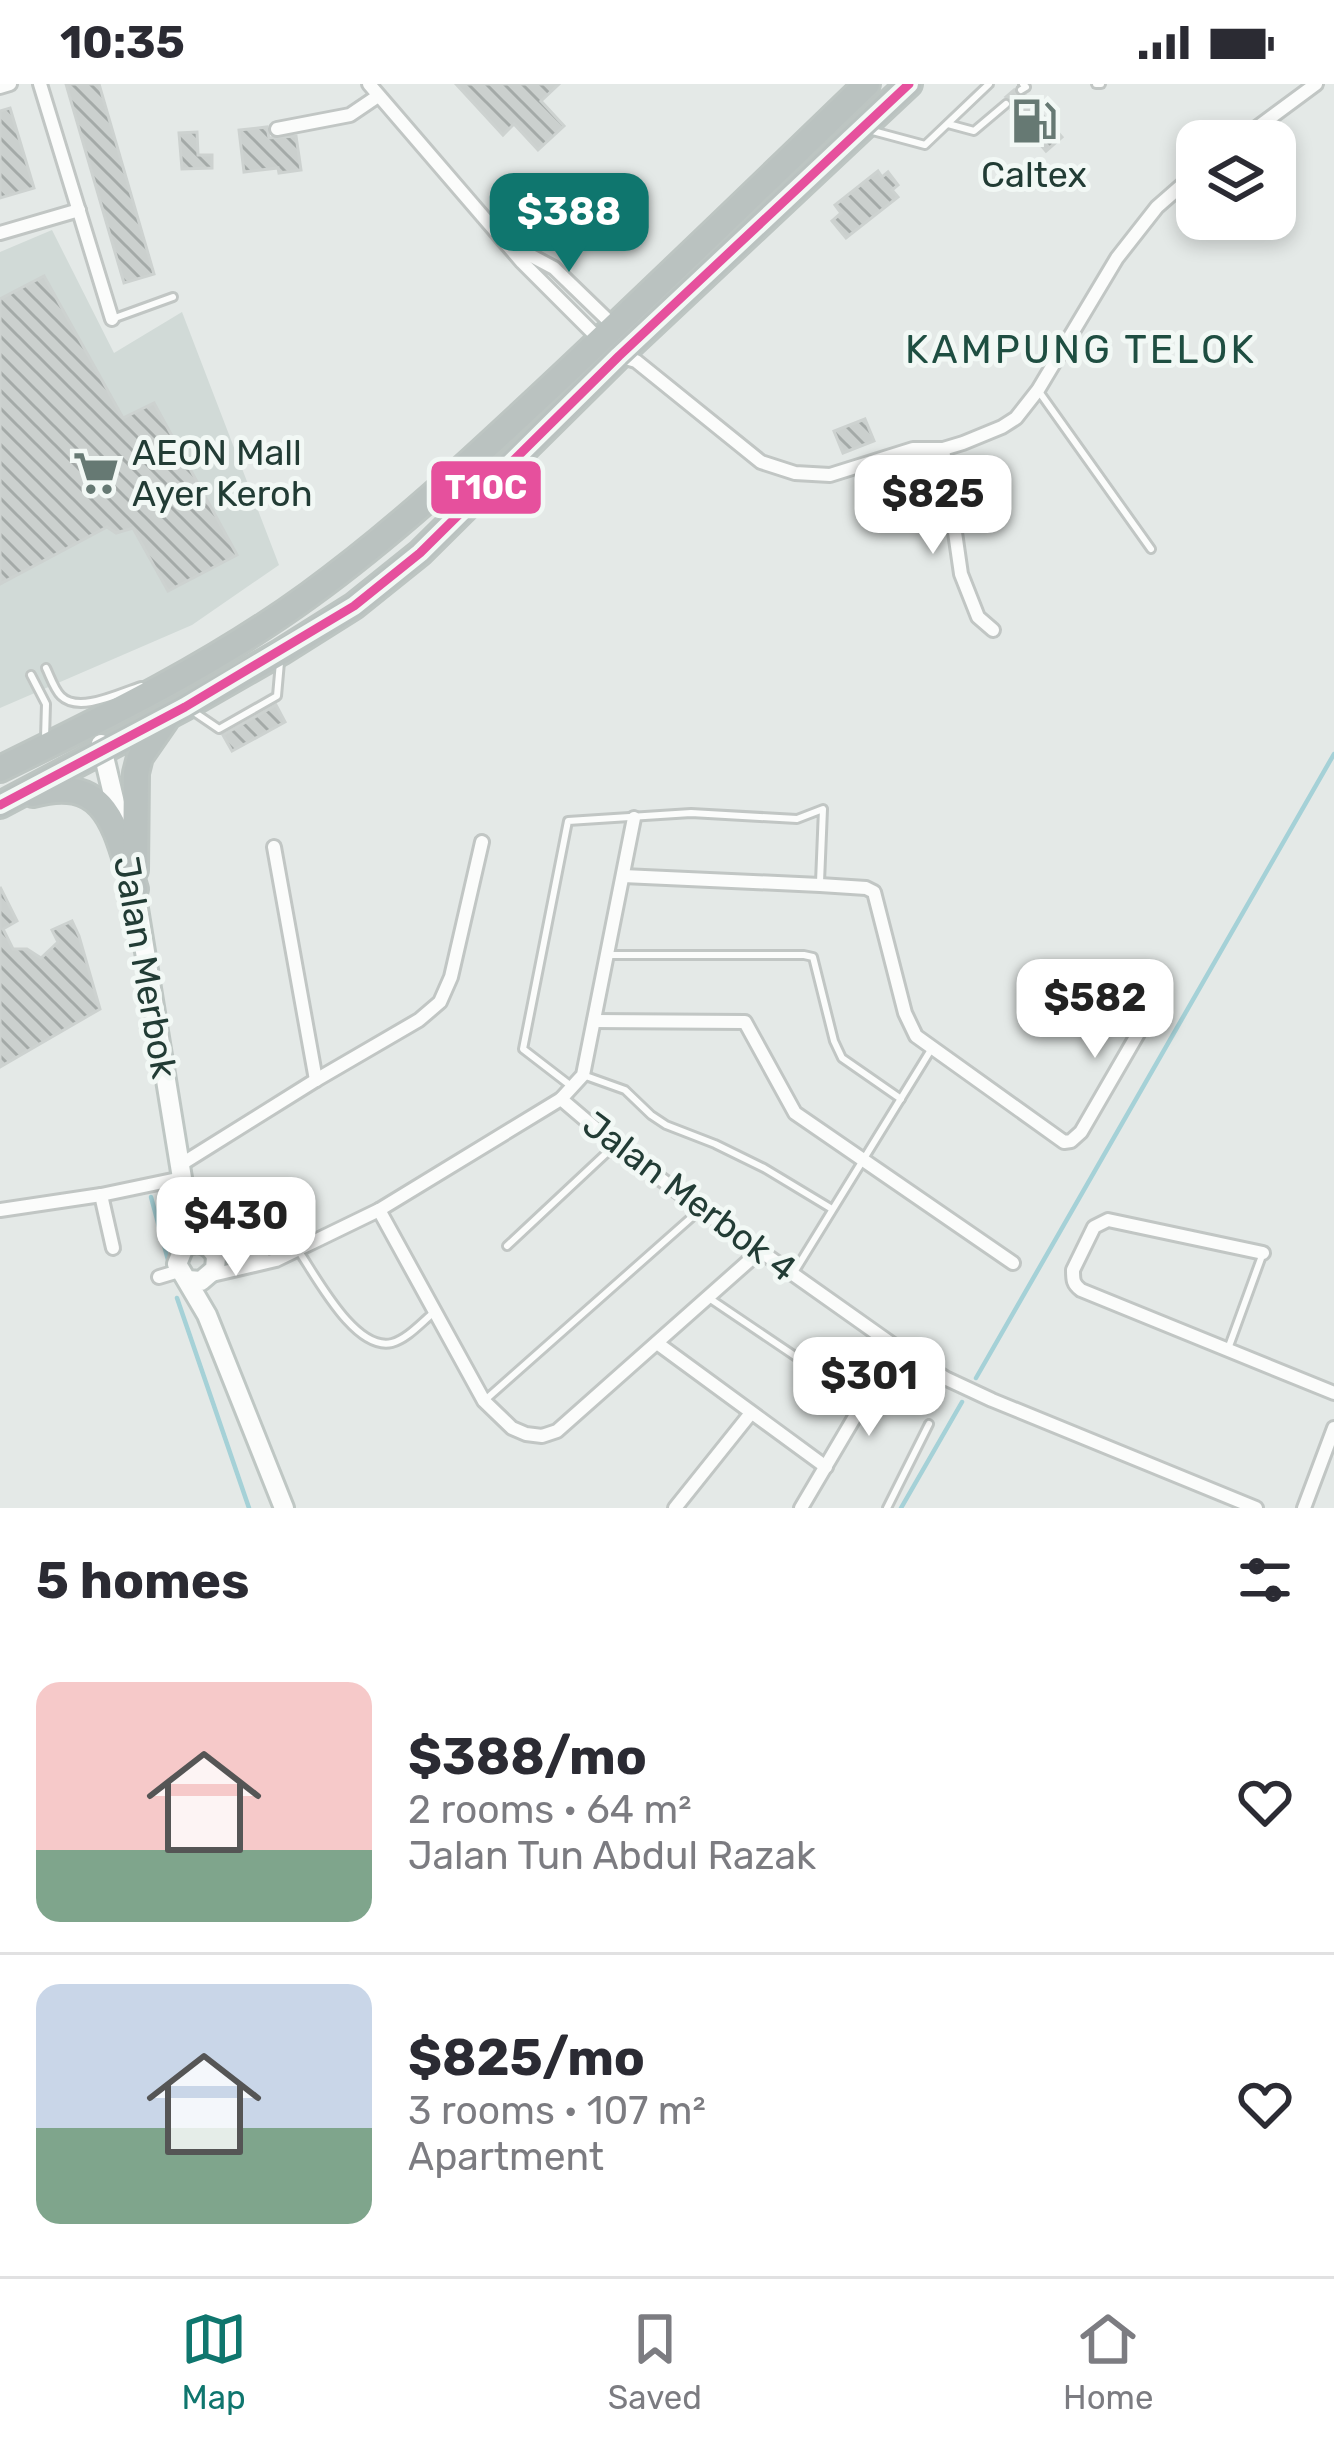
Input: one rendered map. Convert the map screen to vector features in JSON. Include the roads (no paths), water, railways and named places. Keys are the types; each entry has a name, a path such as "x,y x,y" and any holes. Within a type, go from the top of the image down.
{"highway":[{"path":"0,805 281,652 354,606 420,553 867,84"},
{"path":"0,770 198,668 376,545 621,345 909,84"},
{"path":"135,889 136,773 140,757 177,711"},
{"path":"0,805 61,790 81,791 97,800 108,811 135,889"}],"street":[{"path":"0,87 10,84"},
{"path":"40,84 112,319"},
{"path":"1267,120 1316,84"},
{"path":"277,129 350,115 374,90 503,241 761,462 795,473 830,475 913,449 943,449 1016,418 1038,390 1117,258 1176,190"},
{"path":"0,233 79,210"},
{"path":"503,241 554,268 621,345"},
{"path":"943,449 961,574 977,616 994,630"},
{"name":"Jalan Merbok","path":"94,722 135,889 186,1214 198,1245"},
{"path":"189,1276 276,1259 298,1250 379,1210 574,1088 583,1076 634,818"},
{"path":"0,1210 101,1195 181,1172 316,1080 419,1020 440,1002 452,977 482,842"},
{"path":"274,847 316,1080"},
{"path":"623,876 874,892 909,1025 916,1036 1057,1139 1070,1142 1082,1132 1151,1011"},
{"path":"594,1021 745,1022 795,1113 1013,1262"},
{"name":"Jalan Merbok 4","path":"561,1099 700,1209 947,1379 1256,1508"},
{"path":"101,1195 113,1248"},
{"path":"379,1210 484,1401 512,1428 542,1436 557,1431 760,1251"},
{"path":"1263,1253 1108,1220 1094,1227 1073,1270 1075,1286 1334,1394"},
{"path":"276,1259 198,1245 178,1258 207,1315 284,1508"},
{"path":"189,1276 216,1257 198,1245"},
{"path":"657,1343 826,1466"},
{"path":"801,1508 896,1347"},
{"path":"675,1508 751,1412"},
{"path":"1304,1508 1334,1428"}],"lane":[{"path":"862,129 925,145 989,84"},
{"path":"947,124 974,131 1006,104"},
{"path":"112,319 172,297"},
{"path":"1038,390 1151,549"},
{"path":"177,711 219,729 258,707 277,696 281,652"},
{"path":"46,668 62,697 83,703 198,668"},
{"path":"32,675 46,704 44,748"},
{"path":"574,1088 523,1049 568,820 692,813 797,819 823,808 820,885"},
{"path":"608,955 812,957 842,1058 901,1099"},
{"path":"793,1274 932,1048"},
{"path":"583,1076 626,1090 666,1125 764,1168 832,1209"},
{"path":"507,1246 615,1145"},
{"path":"484,1401 700,1209"},
{"path":"298,1250 351,1326 379,1343 402,1338 435,1312"},
{"path":"1228,1349 1263,1253"},
{"path":"710,1298 863,1402"},
{"path":"887,1508 929,1424"}],"waterway":[{"path":"976,1378 1334,754"},
{"path":"151,1197 168,1260"},
{"path":"177,1298 249,1508"},
{"path":"901,1508 962,1402"}],"place":[{"name":"Caltex","path":"1034,121"},
{"name":"AEON Mall Ayer Keroh","path":"96,473"}],"district":[{"name":"KAMPUNG TELOK","path":"1081,349"}]}
